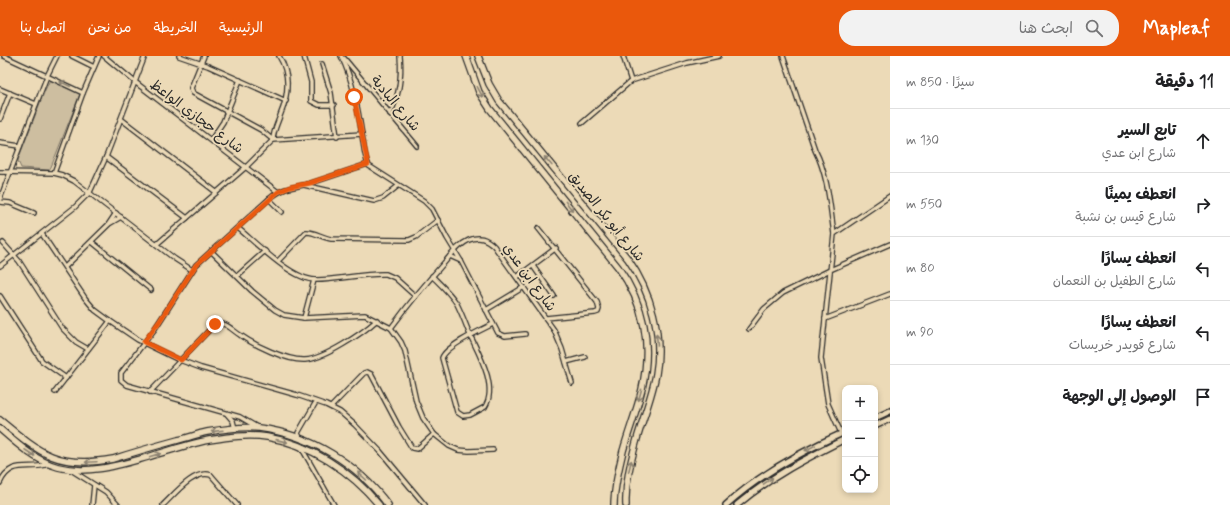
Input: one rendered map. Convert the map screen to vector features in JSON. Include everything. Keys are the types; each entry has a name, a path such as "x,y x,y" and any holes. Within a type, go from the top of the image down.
{"highway":[{"name":"شارع أبو بكر الصديق","path":"466,56 480,92 490,109 618,267 630,286 640,311 646,333 647,358 642,390 617,474 614,505"},
{"name":"شارع أبو بكر الصديق","path":"478,56 489,84 499,101 628,259 635,270 649,301 655,321 657,337 657,366 628,475 626,505"},
{"path":"0,420 40,451 54,457 79,462 114,459 207,432 258,428 283,434 300,435 344,461 362,475 378,491 388,505"},
{"path":"0,429 17,444 49,464 70,469 90,470 113,467 208,440 245,436 266,437 301,447 327,460 348,474 372,496 379,505"}],"main road":[{"path":"878,417 890,411"},
{"path":"878,425 890,419"},
{"path":"726,505 756,481 790,458 842,433"},
{"path":"737,505 763,485 794,465 842,441"}],"street":[{"path":"4,56 83,93"},
{"path":"34,213 0,201 46,76 57,56"},
{"path":"72,56 94,67"},
{"path":"54,174 83,93 99,56"},
{"name":"شارع حجازي الواعظ","path":"104,56 135,82 278,192"},
{"path":"0,266 75,207 90,192 106,157 145,56"},
{"path":"179,56 200,63 286,100"},
{"path":"204,56 200,63 192,88 193,93 261,130 273,140 362,134"},
{"path":"157,244 246,166 273,140 286,100 286,77 283,62 279,56"},
{"path":"304,56 311,82 311,101 319,105 334,105"},
{"path":"341,56 350,81 368,164 398,186 429,205 461,261 498,333 501,335 525,334"},
{"name":"شارع البادية","path":"341,56 417,146"},
{"path":"390,114 398,95 401,70 400,56 396,56"},
{"path":"623,56 631,81"},
{"path":"582,123 617,91 631,81 687,63 719,56"},
{"path":"783,56 815,150 821,162 829,198 834,234 821,358 828,404 842,431"},
{"path":"322,64 334,105 337,136"},
{"path":"211,140 220,128 240,80"},
{"path":"0,89 36,104"},
{"path":"0,119 10,93"},
{"path":"121,119 216,192"},
{"path":"0,143 20,146"},
{"path":"106,157 187,218"},
{"path":"258,428 240,417 127,385 123,383 120,377 121,373 159,322 192,270 269,199 278,192 290,187 303,185 368,164"},
{"path":"0,172 54,174 62,175 74,181 175,259 192,270"},
{"path":"303,185 374,201 383,198 398,186"},
{"path":"834,234 890,196"},
{"path":"269,199 282,212"},
{"path":"65,267 92,242 108,225 116,213"},
{"path":"108,225 121,218"},
{"path":"278,261 306,232 331,239 408,240 416,237 438,220"},
{"path":"238,228 290,271 300,277 314,280 386,274 395,278 415,296"},
{"path":"538,228 556,248 597,302 599,309 598,312 595,313 546,318"},
{"path":"42,234 89,303 110,321 144,342 201,368 316,402 340,412 380,451 425,505"},
{"name":"شارع ابن عدي","path":"455,250 468,241 484,238 494,246 546,318 558,339 572,383"},
{"path":"92,242 151,290"},
{"path":"3,243 20,261 62,328 76,342 88,349"},
{"path":"749,329 764,309 788,290 890,244"},
{"path":"517,277 556,248"},
{"path":"391,328 415,296 455,250"},
{"path":"211,251 252,291 275,310 288,317 304,318 361,315 377,320 391,328 401,342 416,401 423,418 434,434 449,446 458,450 493,450"},
{"path":"237,276 265,251"},
{"path":"450,256 461,261"},
{"path":"532,266 554,296"},
{"path":"432,276 457,304 470,336 487,374 490,398 485,407 466,416 460,415 457,412 442,358 447,350 470,336 493,324"},
{"path":"304,318 314,280"},
{"path":"486,310 524,287"},
{"path":"825,319 890,294"},
{"path":"0,296 42,361 66,378"},
{"path":"150,392 212,327 219,323 225,325 261,347 286,357 306,360 326,354 359,334 377,320"},
{"path":"55,392 110,321"},
{"path":"566,362 585,357"},
{"path":"331,407 364,373 369,373 371,374 399,428 412,448 416,449 434,434"},
{"path":"283,434 296,432 316,402"},
{"path":"224,412 232,419 235,429"},
{"path":"300,428 300,435"},
{"path":"301,447 334,505"},
{"path":"307,459 309,455 314,454"},
{"path":"0,483 5,474 13,468 22,466 42,466 49,464"},
{"path":"70,469 106,492 118,505"},
{"path":"82,477 82,473 90,470"},
{"path":"163,505 189,480 199,475 206,474 211,475 237,505"},
{"path":"92,505 94,485"}],"shaded area":[{"path":"50,80 80,94 49,170 21,168 18,161 19,157"}],"route":[{"path":"215,324 181,360 144,342 154,330 196,265 278,192 290,187 310,183 368,164 354,97"}]}
